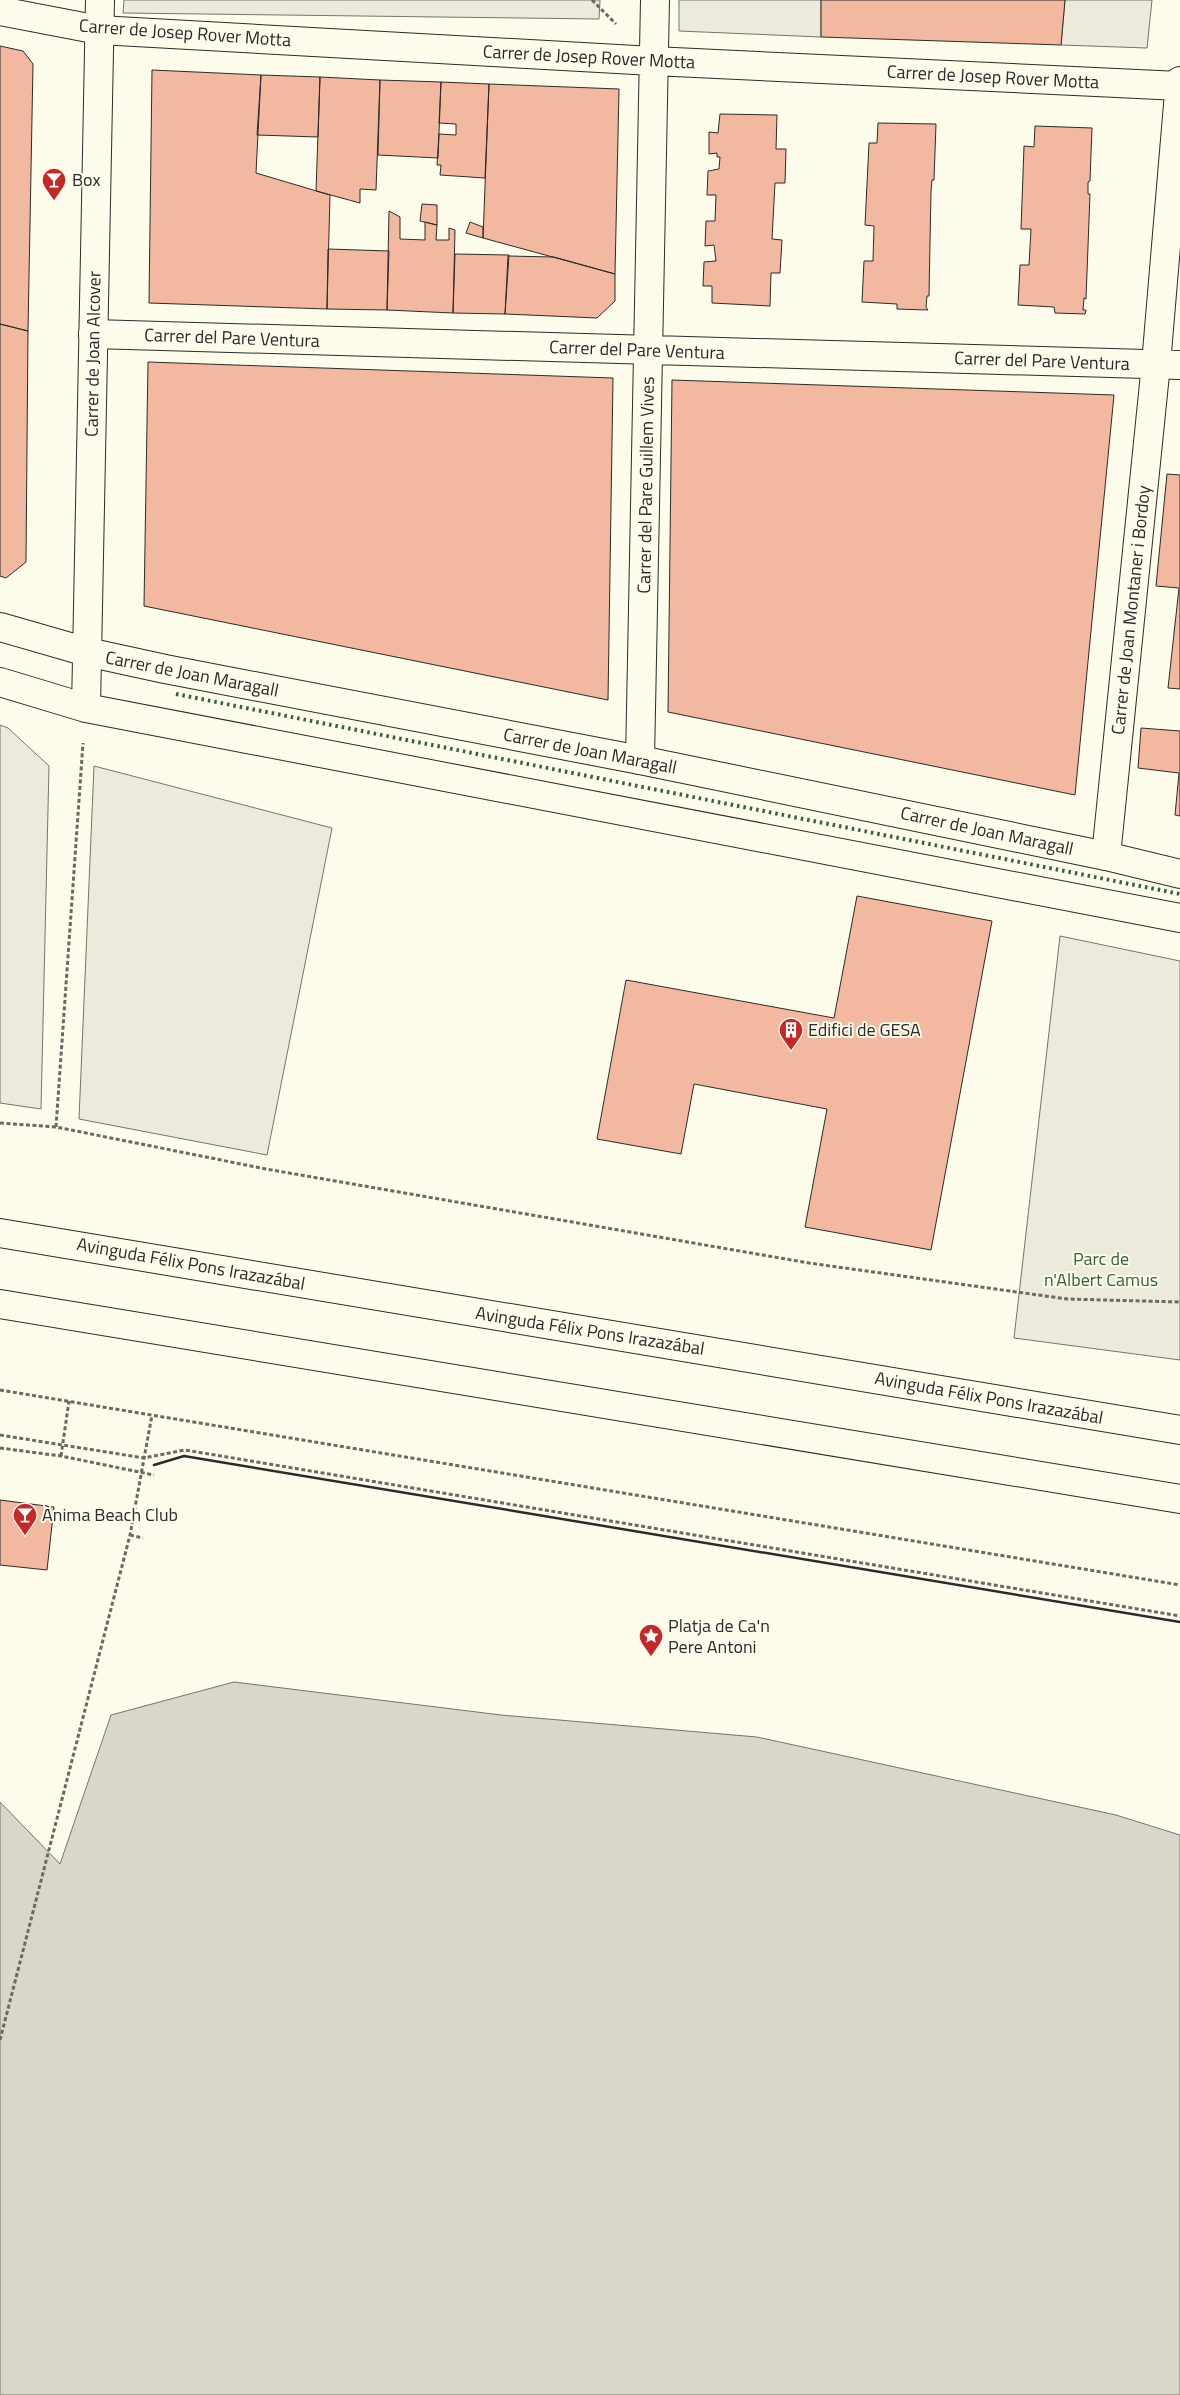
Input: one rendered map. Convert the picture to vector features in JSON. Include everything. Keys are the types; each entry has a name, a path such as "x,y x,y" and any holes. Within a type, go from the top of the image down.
{"main road":[{"name":"Carrer de Joan Alcover","path":"86,708 100,0"},
{"name":"Carrer del Pare Guillem Vives","path":"640,760 655,0"},
{"name":"Carrer de Josep Rover Motta","path":"0,11 99,30 653,61 1180,86"},
{"name":"Carrer de Joan Montaner i Bordoy","path":"1106,856 1168,364 1180,80"},
{"name":"Carrer del Pare Ventura","path":"93,334 1168,364"},
{"name":"Carrer de Joan Maragall","path":"0,626 87,652 165,669 640,760 1106,856 1180,874"},
{"path":"0,682 86,708 1180,918"},
{"name":"Avinguda Félix Pons Irazazábal","path":"0,1232 1180,1430"},
{"path":"0,1304 1180,1500"}],"path":[{"path":"56,1127 86,708"},
{"path":"0,1123 56,1127 266,1169 809,1263 1067,1299 1180,1302"},
{"path":"0,1390 1180,1585"},
{"path":"61,1456 69,1401"},
{"path":"0,2040 130,1536 152,1415"},
{"path":"0,1435 144,1458 185,1450 1180,1616"},
{"path":"0,1448 61,1456 154,1475"},
{"path":"130,1536 143,1538"}],"green space":[{"path":"124,0 600,0 599,19 123,13"},
{"path":"679,0 821,0 821,37 679,31"},
{"path":"0,725 8,728 49,766 41,1109 0,1103"},
{"path":"94,766 332,828 267,1155 79,1119"},
{"name":"Parc de n'Albert Camus","path":"1060,936 1180,961 1180,1360 1014,1338"}],"shaded area":[{"path":"1065,0 1152,0 1147,48 1061,45"},
{"path":"234,1682 501,1715 757,1737 1116,1815 1180,1835 1180,2395 0,2395 0,1802 60,1864 111,1715"}],"building":[{"path":"821,0 1065,0 1061,45 821,37"},
{"path":"0,46 23,51 33,64 28,331 0,324"},
{"path":"152,70 261,75 256,173 330,195 327,309 149,303"},
{"path":"261,75 320,77 318,137 257,135"},
{"path":"320,77 380,80 376,190 360,189 360,203 316,191"},
{"path":"380,80 441,82 438,158 378,155"},
{"path":"441,82 489,84 485,178 440,175 441,165 437,165 439,134 456,135 456,124 439,123"},
{"path":"489,84 619,89 615,274 483,238"},
{"path":"720,114 777,115 776,149 786,149 785,183 775,183 772,239 782,240 780,273 771,273 770,306 712,303 712,286 703,286 704,262 716,261 714,245 705,246 706,221 715,221 716,195 707,195 708,171 719,169 720,157 717,157 717,153 709,154 709,132 718,133"},
{"path":"878,123 936,124 934,180 932,180 931,191 929,296 927,296 926,307 928,310 897,309 897,304 862,302 864,261 873,261 874,226 865,225 869,143 877,143"},
{"path":"1035,126 1092,128 1090,181 1088,182 1088,194 1090,194 1086,299 1084,298 1083,310 1086,310 1085,314 1055,313 1054,307 1018,305 1020,265 1029,265 1031,229 1021,229 1024,146 1034,147"},
{"path":"422,204 437,205 437,225 420,221"},
{"path":"389,211 400,217 400,239 425,240 425,222 437,225 436,240 449,240 449,228 455,230 453,313 387,310"},
{"path":"470,222 483,227 483,238 466,233"},
{"path":"328,249 389,251 387,310 327,309"},
{"path":"455,254 509,255 505,314 453,313"},
{"path":"508,256 554,257 615,274 615,301 597,318 505,314"},
{"path":"0,324 28,331 26,562 6,578 0,576"},
{"path":"148,362 613,378 608,700 144,606"},
{"path":"672,380 1114,395 1075,795 668,712"},
{"path":"1167,474 1180,475 1180,689 1168,688 1179,588 1156,586"},
{"path":"1141,728 1180,731 1180,816 1175,815 1179,773 1138,768"},
{"name":"Edifici de GESA","path":"857,896 992,921 931,1250 805,1227 827,1109 694,1084 681,1154 597,1139 626,980 834,1018"},
{"name":"Ànima Beach Club","path":"0,1500 54,1507 47,1570 0,1565"}],"hedge":[{"path":"176,694 1180,894"}],"wall":[{"path":"154,1465 184,1456 1180,1622"}],"place":[{"name":"Box","path":"54,201"},
{"name":"Edifici de GESA","path":"791,1051"},
{"name":"Ànima Beach Club","path":"25,1536"},
{"name":"Platja de Ca'n Pere Antoni","path":"651,1657"}]}
